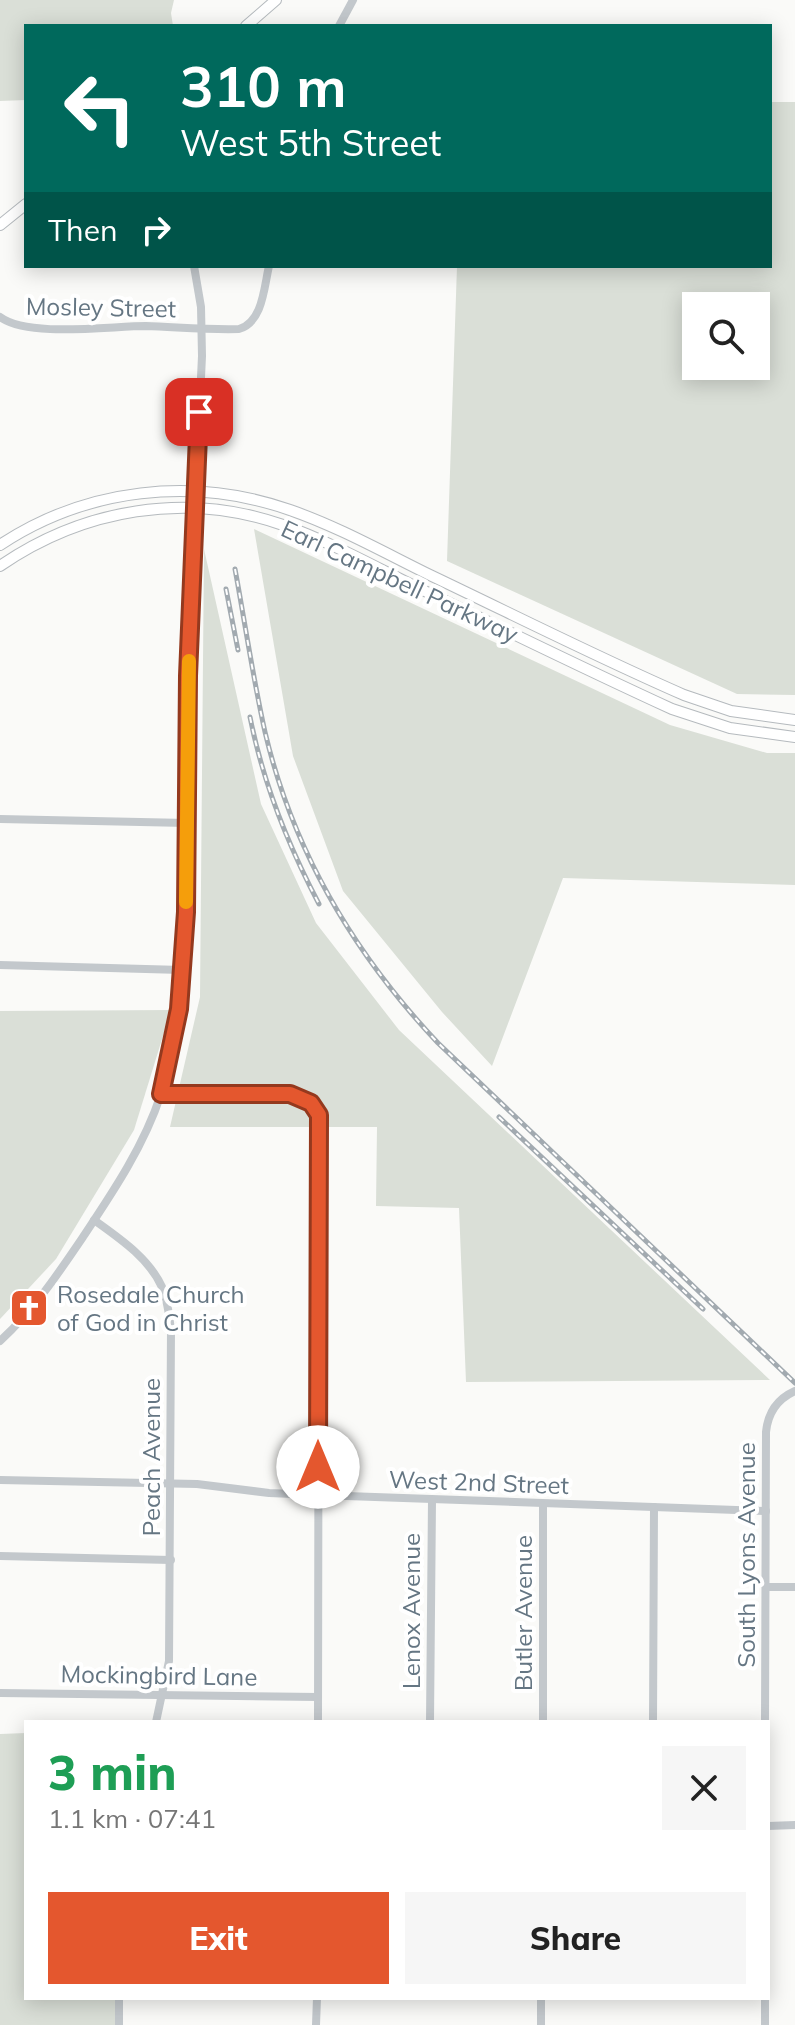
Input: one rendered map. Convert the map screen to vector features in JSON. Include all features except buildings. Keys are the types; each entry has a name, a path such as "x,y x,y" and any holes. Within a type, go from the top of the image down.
{"main road":[{"path":"248,24 276,0"},
{"path":"0,225 24,206"},
{"name":"Earl Campbell Parkway","path":"0,545 41,522 100,500 136,493 195,490 249,498 305,515 684,695 731,711 790,720"},
{"name":"Earl Campbell Parkway","path":"0,566 44,539 84,522 144,510 195,508 244,515 298,531 672,709 730,728 790,737"},
{"path":"790,720 790,737"}],"street":[{"path":"340,24 353,0"},
{"path":"0,1341 40,1297 131,1161 161,1094 179,1009 186,912 186,753 202,329 194,268"},
{"name":"Mosley Street","path":"0,317 17,326 39,328 145,326 239,329 251,324 257,314 268,268"},
{"path":"0,819 187,823"},
{"path":"0,965 182,970"},
{"path":"161,1094 296,1095 315,1107 320,1123 318,1720"},
{"name":"Peach Avenue","path":"94,1220 128,1246 162,1287 171,1330 169,1661 157,1720"},
{"name":"South Lyons Avenue","path":"765,1720 767,1424 774,1407 791,1393"},
{"name":"West 2nd Street","path":"0,1480 228,1486 269,1493 766,1511"},
{"name":"Lenox Avenue","path":"430,1720 432,1500"},
{"name":"Butler Avenue","path":"543,1505 543,1720"},
{"path":"653,1720 654,1507"},
{"path":"0,1556 171,1560"},
{"path":"766,1587 795,1587"},
{"name":"Mockingbird Lane","path":"0,1693 318,1697"},
{"path":"770,1826 795,1825"},
{"path":"119,2000 119,2025"},
{"path":"316,2025 317,2000"},
{"path":"541,2000 541,2025"},
{"path":"765,2000 765,2025"}],"shaded area":[{"path":"0,0 174,0 173,24 24,24 24,100 0,101"},
{"path":"772,102 795,102 795,695 737,694 447,561 457,268 772,268"},
{"path":"254,529 670,725 767,753 795,753 795,885 563,878 492,1066 442,1012 343,891 293,756"},
{"path":"204,549 261,804 316,923 399,1030 770,1380 466,1382 459,1208 376,1206 377,1127 170,1127 200,997"},
{"path":"171,1010 134,1130 56,1259 0,1319 0,1011"},
{"path":"24,1733 24,2000 119,2000 119,2025 0,2025 0,1734"}],"railway":[{"path":"235,569 265,732 277,776 310,859 354,937 380,974 438,1043 795,1383"},
{"path":"226,589 238,650"},
{"path":"250,717 278,813 319,904"},
{"path":"499,1117 703,1309"}],"slow traffic":[{"path":"186,902 189,661"}],"place":[{"name":"Rosedale Church of God in Christ","path":"29,1308"}],"route":[{"path":"199,412 188,676 186,912 179,1009 161,1094 290,1094 311,1103 319,1115 318,1467"}]}
